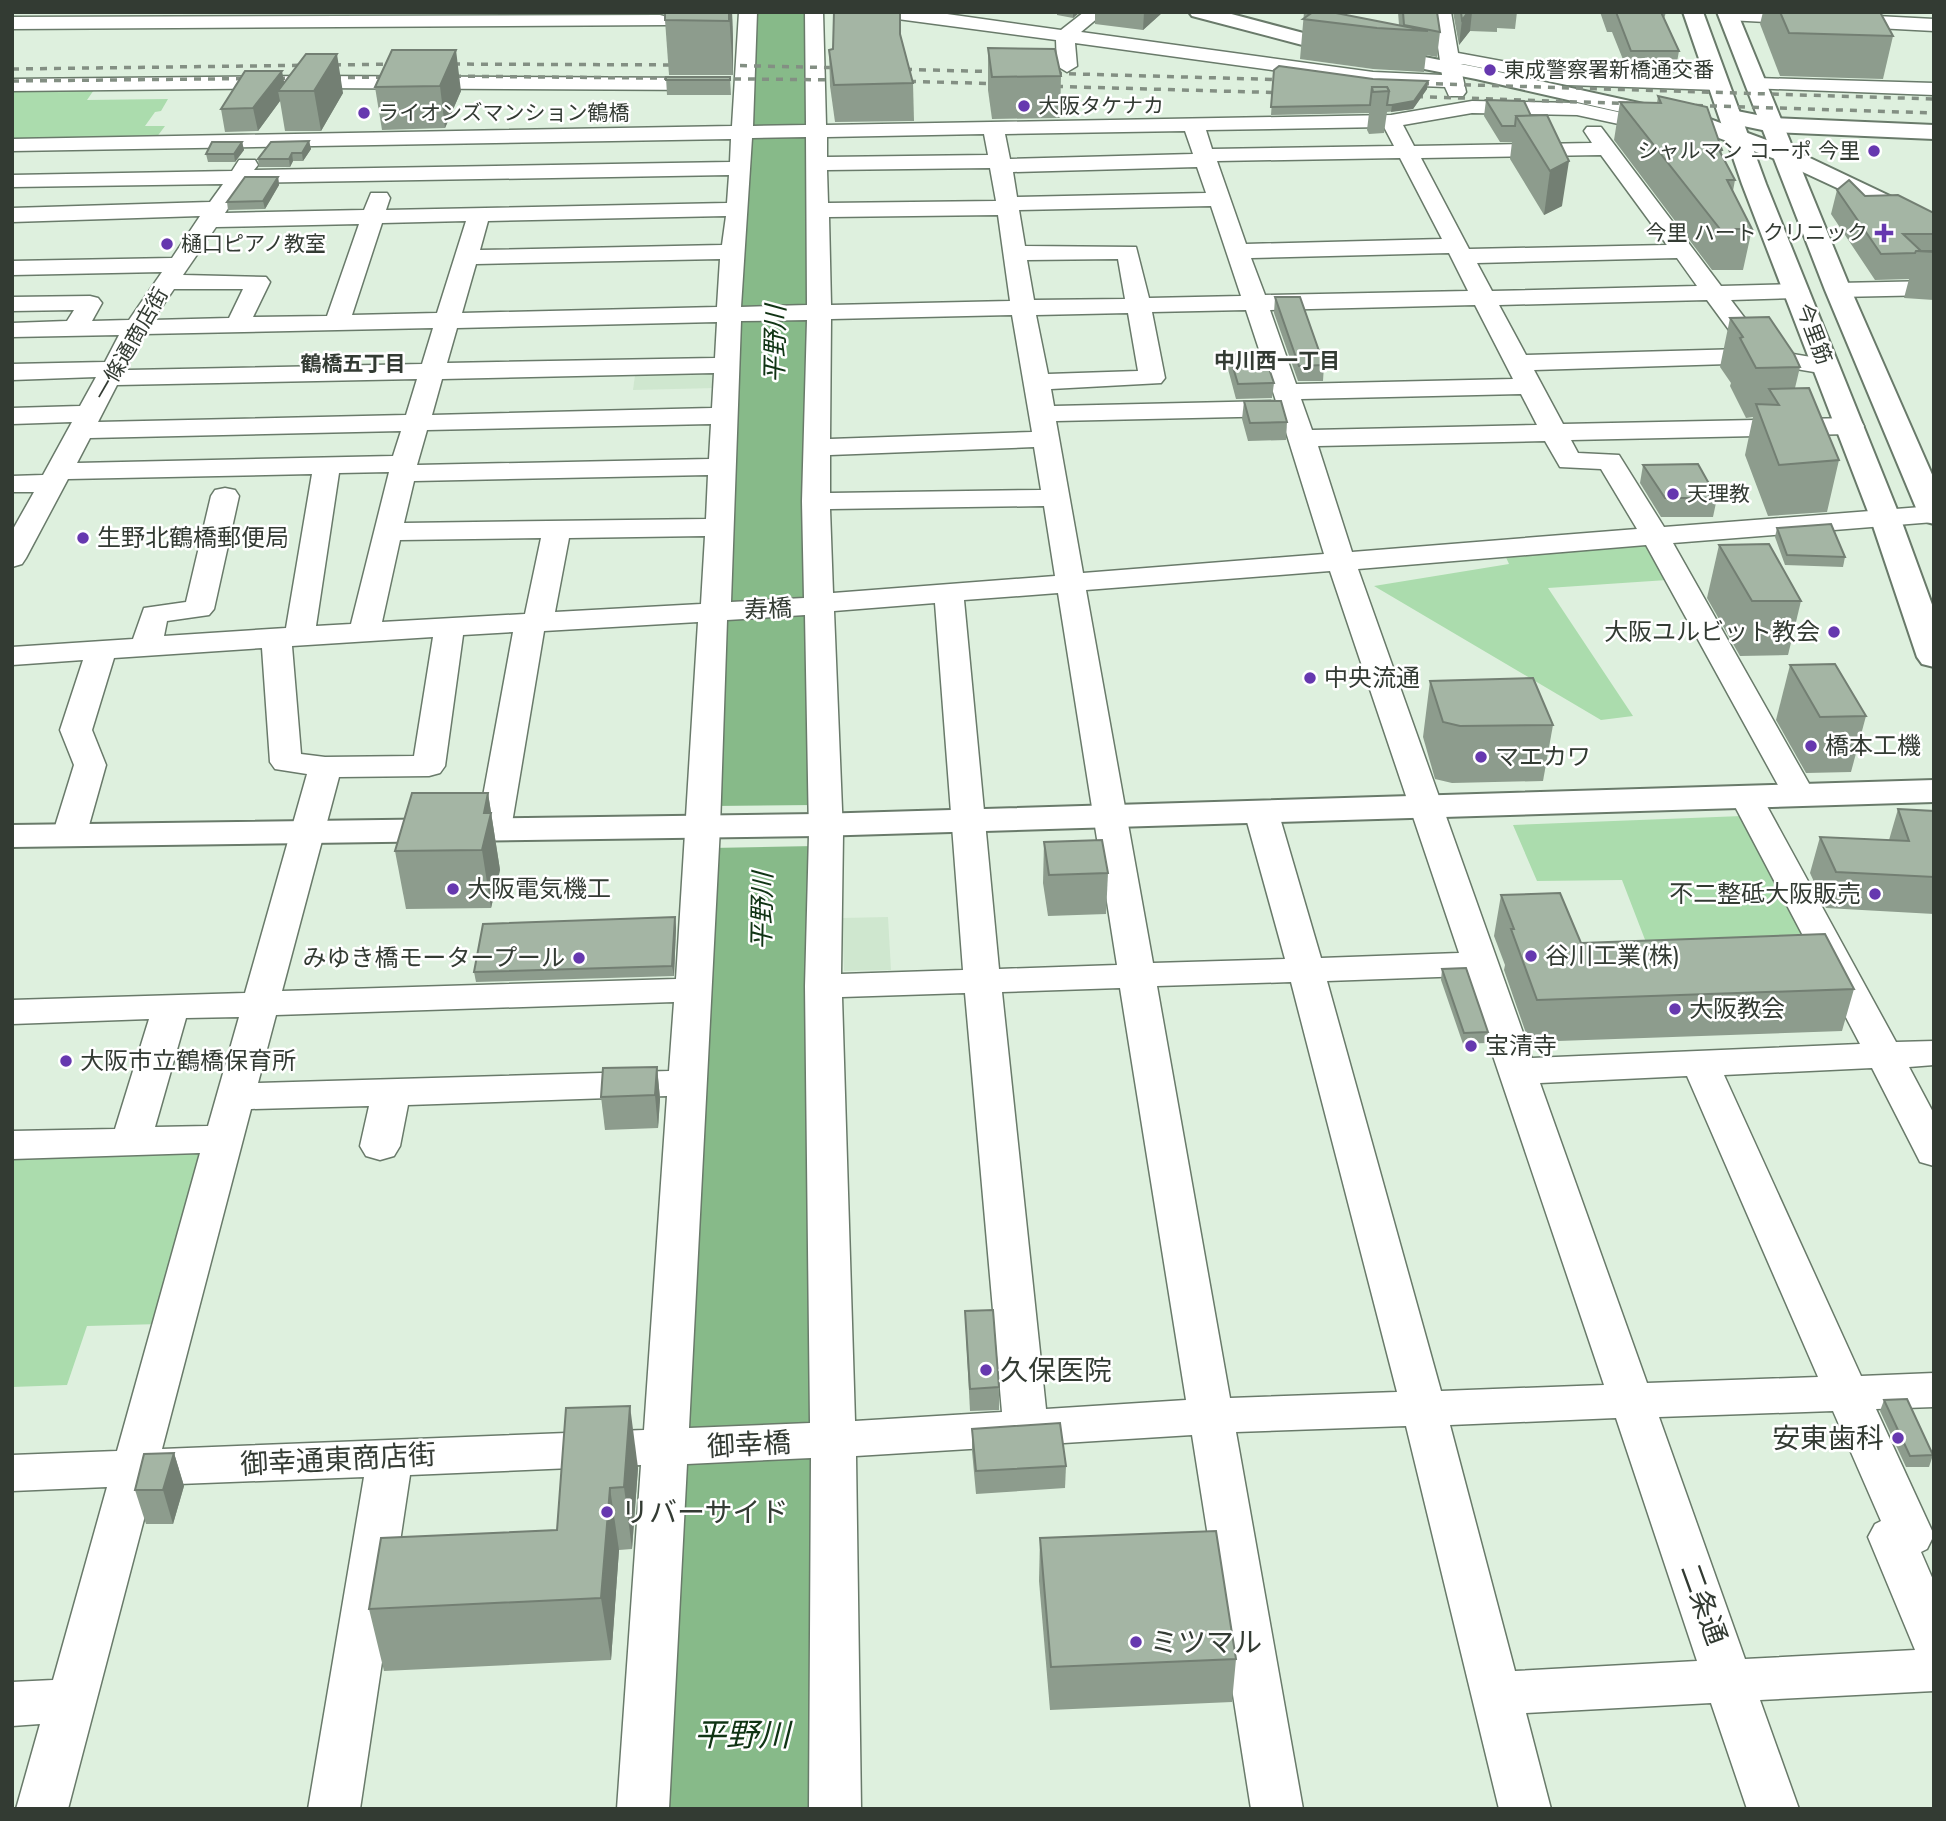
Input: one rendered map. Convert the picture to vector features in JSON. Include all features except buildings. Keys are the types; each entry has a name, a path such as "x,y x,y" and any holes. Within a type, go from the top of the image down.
{"main road":[{"path":"1199,12 1310,41 1699,123 1734,127 1772,125 1934,132"},
{"name":"今里筋","path":"1693,12 1734,127 1851,426 1934,657"},
{"name":"今里筋","path":"1727,13 1838,290 1934,514"},
{"path":"1734,127 1783,154 1934,226"},
{"path":"12,836 967,821 1934,791"}],"street":[{"path":"643,1809 672,1447 686,1083 708,827 719,611 716,602 718,527 727,365 735,315 732,252 744,132 743,85 748,12"},
{"path":"814,12 818,447 816,605 821,824 825,1440 835,1809"},
{"path":"890,12 1373,78 1451,70 1463,58 1567,79 1719,84"},
{"path":"1065,36 1096,12"},
{"path":"1442,12 1460,109"},
{"path":"1727,13 1869,16 1934,24"},
{"path":"12,23 183,18 435,18 539,22 660,16 655,42"},
{"path":"1869,16 1882,43"},
{"path":"336,43 354,18"},
{"path":"532,44 539,22"},
{"path":"1065,36 1068,66"},
{"path":"292,101 322,63"},
{"path":"1892,65 1919,88 1934,109"},
{"path":"12,85 308,82 743,85"},
{"path":"1756,84 1919,88"},
{"path":"16,151 265,141 1391,121 1472,107 1577,109 1703,137 1734,127"},
{"path":"1577,109 1761,356"},
{"name":"一條通商店街","path":"12,558 136,327 280,119"},
{"path":"1391,121 1569,461 1610,461 1654,534 1800,796"},
{"name":"二条通","path":"1193,124 1302,439 1341,562 1631,1401 1731,1681 1773,1809"},
{"path":"993,127 1023,307 1039,382 1070,582 1277,1809"},
{"path":"364,634 416,422 466,257 498,136"},
{"path":"817,164 1001,163 1607,149"},
{"path":"12,181 740,169"},
{"path":"337,323 387,175"},
{"path":"817,210 1218,200"},
{"path":"12,215 208,220 738,209"},
{"path":"12,233 208,220"},
{"path":"1237,251 1684,251"},
{"path":"466,257 732,252"},
{"path":"1014,253 1128,252 1152,378 1039,382"},
{"path":"12,268 172,274 258,282 237,326"},
{"path":"1838,290 1934,288"},
{"path":"12,330 337,323 449,309 637,317 1797,291"},
{"path":"12,304 90,303 75,329"},
{"path":"1518,363 1761,356 1826,366"},
{"path":"12,372 113,374 727,365"},
{"path":"818,447 1045,427 1287,400 1530,386"},
{"path":"12,416 87,422 416,422 724,416"},
{"path":"1302,439 1851,426"},
{"path":"12,484 56,477 327,466 404,469 721,467"},
{"path":"327,466 288,636 286,762 326,767 429,766 449,629"},
{"path":"146,647 154,614 199,609 225,496"},
{"path":"816,501 1057,498"},
{"name":"寿橋","path":"12,656 288,636 364,634 816,605 1654,534 1934,514"},
{"path":"388,532 718,527"},
{"path":"494,829 534,623 557,529"},
{"path":"948,592 967,821 1026,1427"},
{"path":"69,835 90,765 76,730 101,650"},
{"path":"42,1809 137,1469 260,1004 326,767"},
{"path":"1746,797 1934,1152"},
{"path":"1261,811 1307,970 1424,1409 1525,1809"},
{"path":"822,986 1482,964"},
{"path":"12,1012 692,990"},
{"path":"131,1142 171,1007"},
{"path":"1517,1071 1934,1053"},
{"path":"1700,1063 1911,1536 1891,1537 1934,1639"},
{"path":"236,1097 686,1083"},
{"path":"380,1146 391,1091"},
{"path":"12,1145 226,1139"},
{"name":"御幸橋","path":"672,1447 1212,1416 1934,1390"},
{"name":"御幸通東商店街","path":"12,1473 390,1456 672,1447"},
{"path":"334,1809 390,1456"},
{"path":"1496,1693 1934,1670"},
{"path":"12,1704 73,1700"}],"shaded area":[{"path":"17,87 96,87 87,100 168,99 161,111 155,112 145,126 165,126 156,138 12,140 12,94"},
{"path":"717,366 716,388 633,390 636,368"},
{"path":"1646,543 1667,580 1548,588 1633,716 1601,720 1374,586 1509,564 1504,553"},
{"path":"1742,816 1824,972 1659,976 1622,880 1537,881 1513,825"},
{"path":"888,917 891,970 844,971 842,918"},
{"path":"211,1153 160,1324 87,1326 67,1385 12,1387 12,1158"}],"water":[{"name":"平野川","path":"756,12 808,12 815,1809 665,1809"}],"pier":[{"path":"815,805 815,846 711,848 714,806"}],"railway":[{"path":"12,69 404,64"},
{"path":"439,64 688,65"},
{"path":"712,65 849,68"},
{"path":"891,69 1006,72"},
{"path":"1041,73 1293,80"},
{"path":"440,76 849,80"},
{"path":"12,81 398,77"},
{"path":"895,81 1007,84"},
{"path":"1408,83 1934,99"},
{"path":"1042,86 1290,93"},
{"path":"1402,96 1640,104"},
{"path":"1682,105 1934,113"}],"place":[{"name":"東成警察署新橋通交番","path":"1490,70"},
{"name":"大阪タケナカ","path":"1024,106"},
{"name":"ライオンズマンション鶴橋","path":"364,113"},
{"name":"シャルマン コーポ 今里","path":"1874,151"},
{"name":"今里 ハート クリニック","path":"1884,233"},
{"name":"樋口ピアノ教室","path":"167,244"},
{"name":"天理教","path":"1673,494"},
{"name":"生野北鶴橋郵便局","path":"83,538"},
{"name":"大阪ユルビット教会","path":"1834,632"},
{"name":"中央流通","path":"1310,678"},
{"name":"橋本工機","path":"1811,746"},
{"name":"マエカワ","path":"1481,757"},
{"name":"大阪電気機工","path":"453,889"},
{"name":"不二整砥大阪販売","path":"1875,894"},
{"name":"谷川工業(株)","path":"1531,956"},
{"name":"みゆき橋モータープール","path":"579,958"},
{"name":"大阪教会","path":"1675,1009"},
{"name":"宝清寺","path":"1471,1046"},
{"name":"大阪市立鶴橋保育所","path":"66,1061"},
{"name":"久保医院","path":"986,1370"},
{"name":"安東歯科","path":"1898,1438"},
{"name":"リバーサイド","path":"607,1512"},
{"name":"ミツマル","path":"1136,1642"}],"district":[{"name":"中川西一丁目","path":"1277,361"},
{"name":"鶴橋五丁目","path":"353,364"}]}
